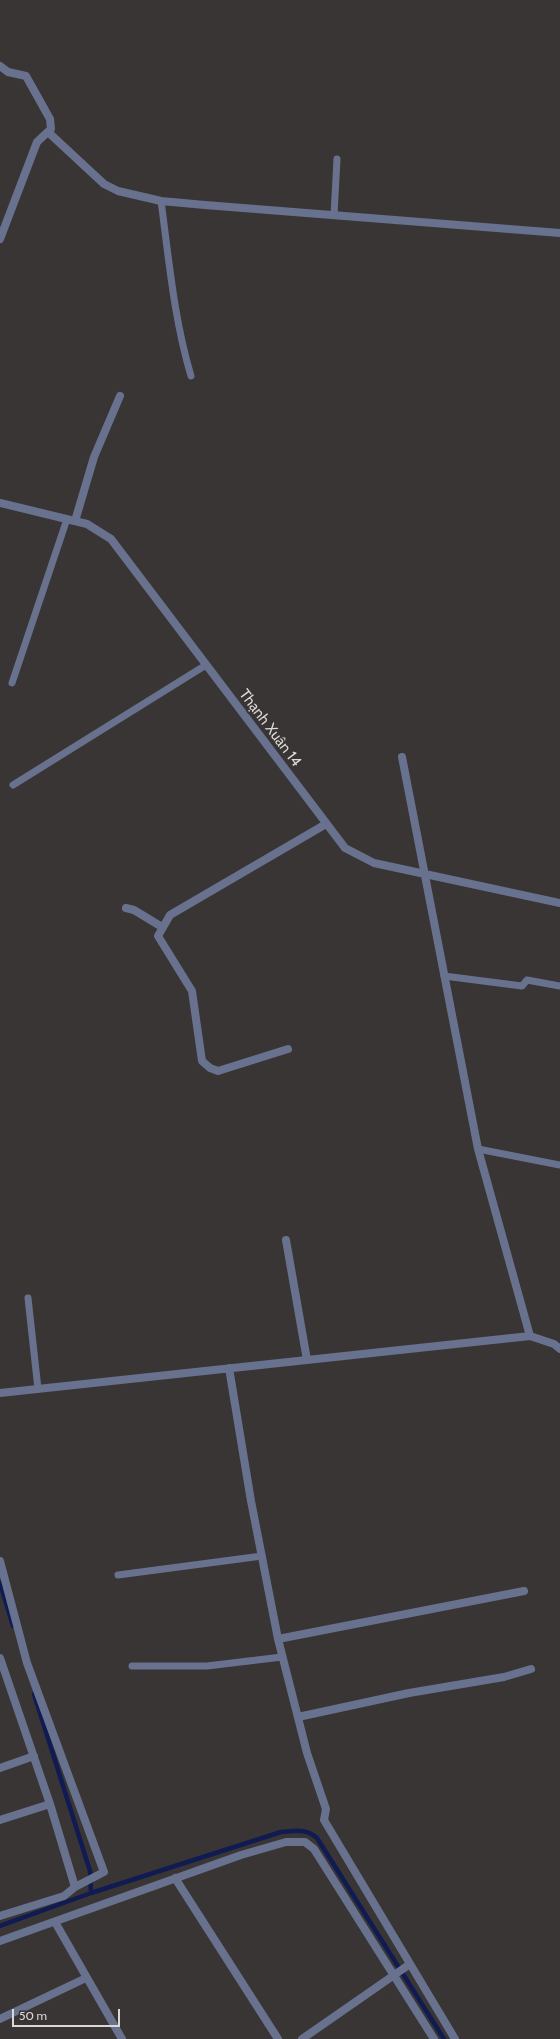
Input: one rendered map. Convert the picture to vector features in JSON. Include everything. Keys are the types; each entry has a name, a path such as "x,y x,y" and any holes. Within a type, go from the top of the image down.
{"street":[{"path":"0,66 8,72 26,76 50,119 51,129 37,142 0,239"},
{"path":"48,132 104,184 132,196 161,201 560,233"},
{"path":"71,520 94,458 120,396"},
{"name":"Thạnh Xuân 14","path":"0,503 87,524 111,539 345,848 374,863 424,875 560,903"},
{"path":"402,757 478,1149 530,1336"},
{"path":"288,1049 218,1071 210,1068 202,1061 192,991 158,936 162,927 170,916 326,824"},
{"path":"126,908 134,910 162,927"},
{"path":"286,1240 307,1360"},
{"path":"0,1393 530,1336 554,1344 560,1349"},
{"path":"229,1368 278,1639 307,1753 326,1809 324,1820 455,2039"},
{"path":"0,1561 27,1663 104,1872 75,1887 64,1896 0,1916"},
{"path":"278,1639 524,1591"},
{"path":"0,1658 50,1804 75,1887"},
{"path":"298,1717 409,1693 504,1677 531,1669"},
{"path":"0,1768 34,1756"},
{"path":"0,1820 50,1804"},
{"path":"0,1941 241,1855 286,1842 305,1842 314,1849 395,1975 434,2039"},
{"path":"175,1878 278,2039"},
{"path":"55,1922 122,2039"},
{"path":"302,2039 410,1964"},
{"path":"0,2019 86,1978"}],"lane":[{"path":"334,215 337,159"},
{"path":"161,201 182,345 191,376"},
{"path":"12,683 71,520"},
{"path":"13,785 206,665"},
{"path":"444,976 522,986 527,980 560,986"},
{"path":"478,1149 560,1165"},
{"path":"28,1298 38,1389"},
{"path":"118,1575 262,1556"},
{"path":"132,1666 207,1666 282,1657"}],"waterway":[{"path":"0,1583 13,1626"},
{"path":"34,1694 90,1871 91,1893"},
{"path":"0,1926 91,1893 281,1832 305,1831 317,1838 444,2039"}]}
